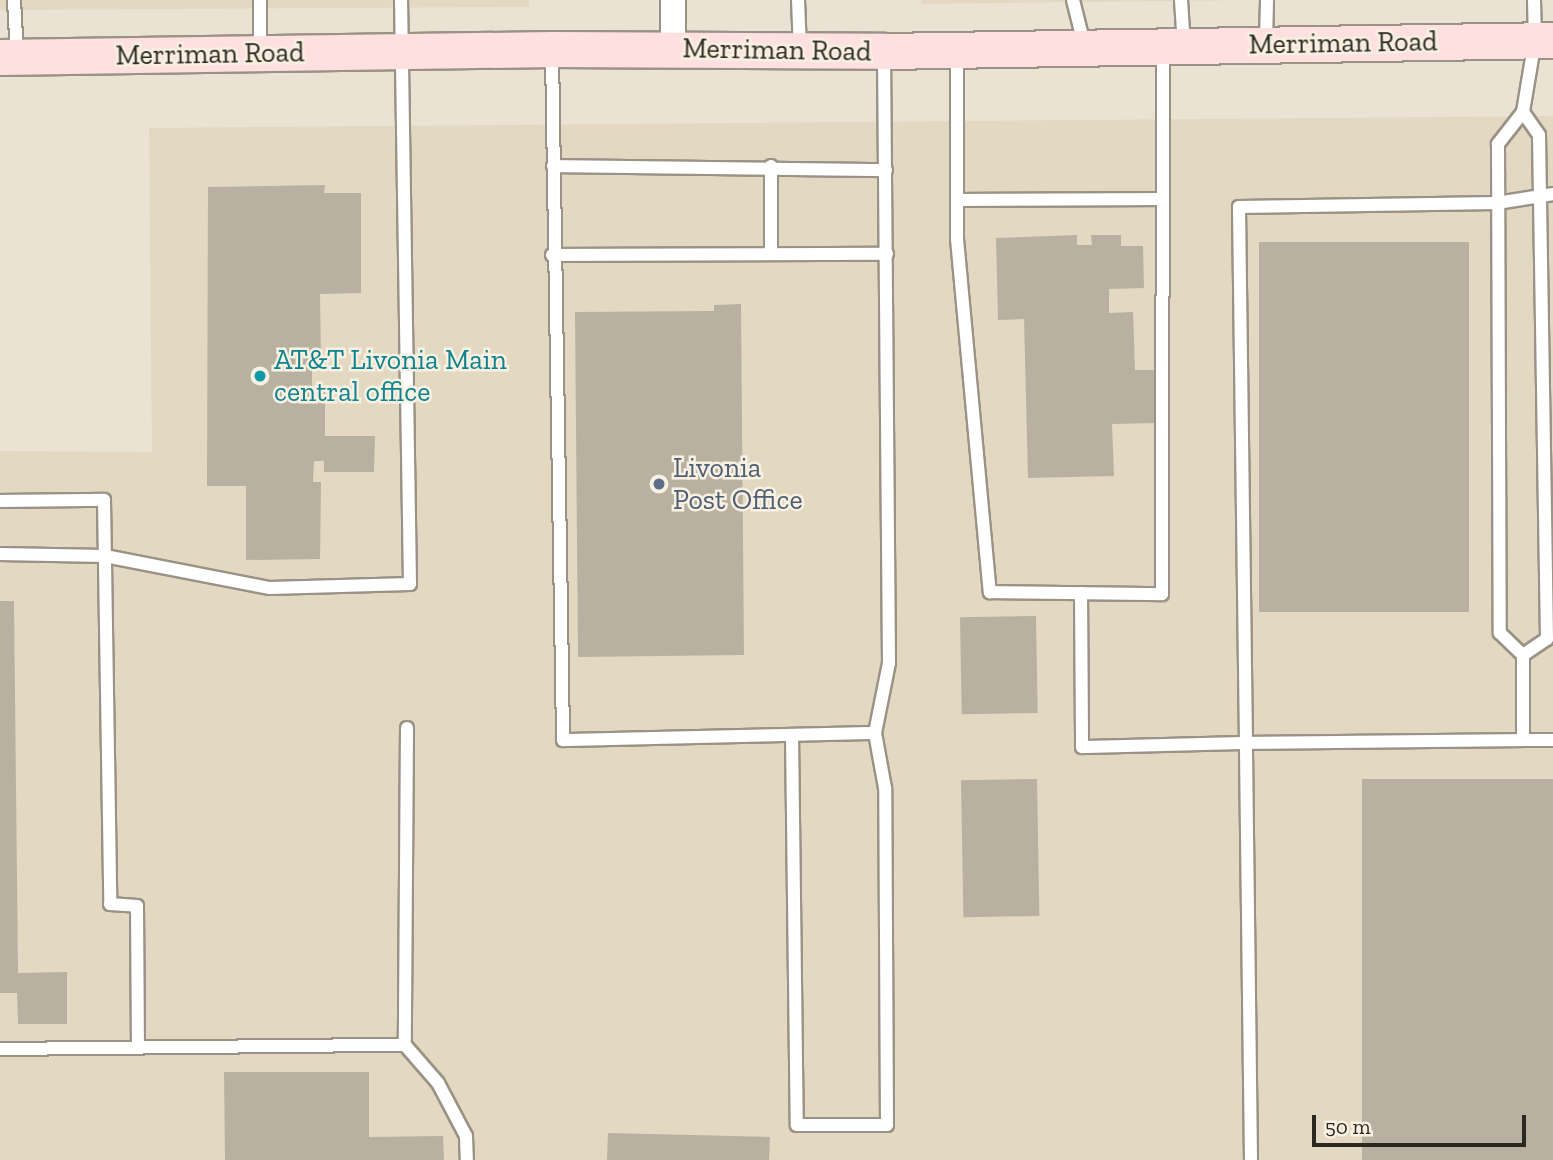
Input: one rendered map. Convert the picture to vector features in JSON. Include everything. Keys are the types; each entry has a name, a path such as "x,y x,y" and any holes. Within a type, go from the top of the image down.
{"main road":[{"name":"Merriman Road","path":"8,57 673,48 884,51 1544,40"}],"street":[{"path":"673,0 673,48"}],"lane":[{"path":"8,57 14,0"},
{"path":"260,0 260,53"},
{"path":"0,554 105,556 270,588 410,584 401,0"},
{"path":"798,0 800,50"},
{"path":"1073,0 1085,48"},
{"path":"957,50 957,200 990,592 1162,594 1161,199 1174,46 1181,0"},
{"path":"1266,45 1267,0"},
{"path":"1523,740 1523,655 1500,633 1497,144 1523,112 1544,40 1534,0"},
{"path":"552,49 552,255 563,740 875,733"},
{"path":"792,735 797,1125 887,1125 885,788 875,733 889,663 884,51"},
{"path":"1523,112 1539,135 1547,639 1523,655"},
{"path":"553,166 771,166 886,170"},
{"path":"771,166 771,254"},
{"path":"1251,1160 1239,207 1497,203 1539,194 1553,194"},
{"path":"957,200 1161,199"},
{"path":"552,255 887,254"},
{"path":"0,501 104,500 110,904 137,906 138,1048"},
{"path":"1081,593 1082,747 1553,740"},
{"path":"407,728 405,1045 438,1083 466,1136 467,1160"},
{"path":"0,1049 405,1045"}],"shaded area":[{"path":"0,0 529,0 529,7 0,10"},
{"path":"922,0 1254,0 922,4"},
{"path":"1553,116 1553,1160 0,1160 0,451 152,452 149,128"}],"building":[{"name":"AT&T Livonia Main central office","path":"325,185 324,193 361,193 361,293 320,294 321,362 312,362 312,390 325,390 325,436 375,436 374,472 324,472 324,461 314,461 313,482 321,482 320,559 246,560 246,486 207,486 208,187"},
{"path":"1077,235 1077,245 1092,245 1091,235 1121,235 1121,246 1143,246 1144,288 1109,289 1109,313 1133,312 1135,370 1155,370 1156,423 1112,424 1114,476 1028,478 1024,319 998,320 996,238"},
{"path":"1259,242 1469,242 1469,612 1259,612"},
{"name":"Livonia Post Office","path":"741,304 744,655 578,657 575,312 714,311 714,305"},
{"path":"0,601 14,601 18,973 67,972 67,1024 18,1024 17,993 0,993"},
{"path":"1036,616 1038,713 962,714 960,617"},
{"path":"1037,779 1039,916 963,917 961,780"},
{"path":"1362,779 1553,779 1553,1160 1362,1160"},
{"path":"224,1072 369,1072 369,1137 443,1136 444,1160 225,1160"},
{"path":"608,1133 770,1137 769,1160 607,1160"}],"place":[{"name":"AT&T Livonia Main central office","path":"260,376"},
{"name":"Livonia Post Office","path":"659,484"}]}
